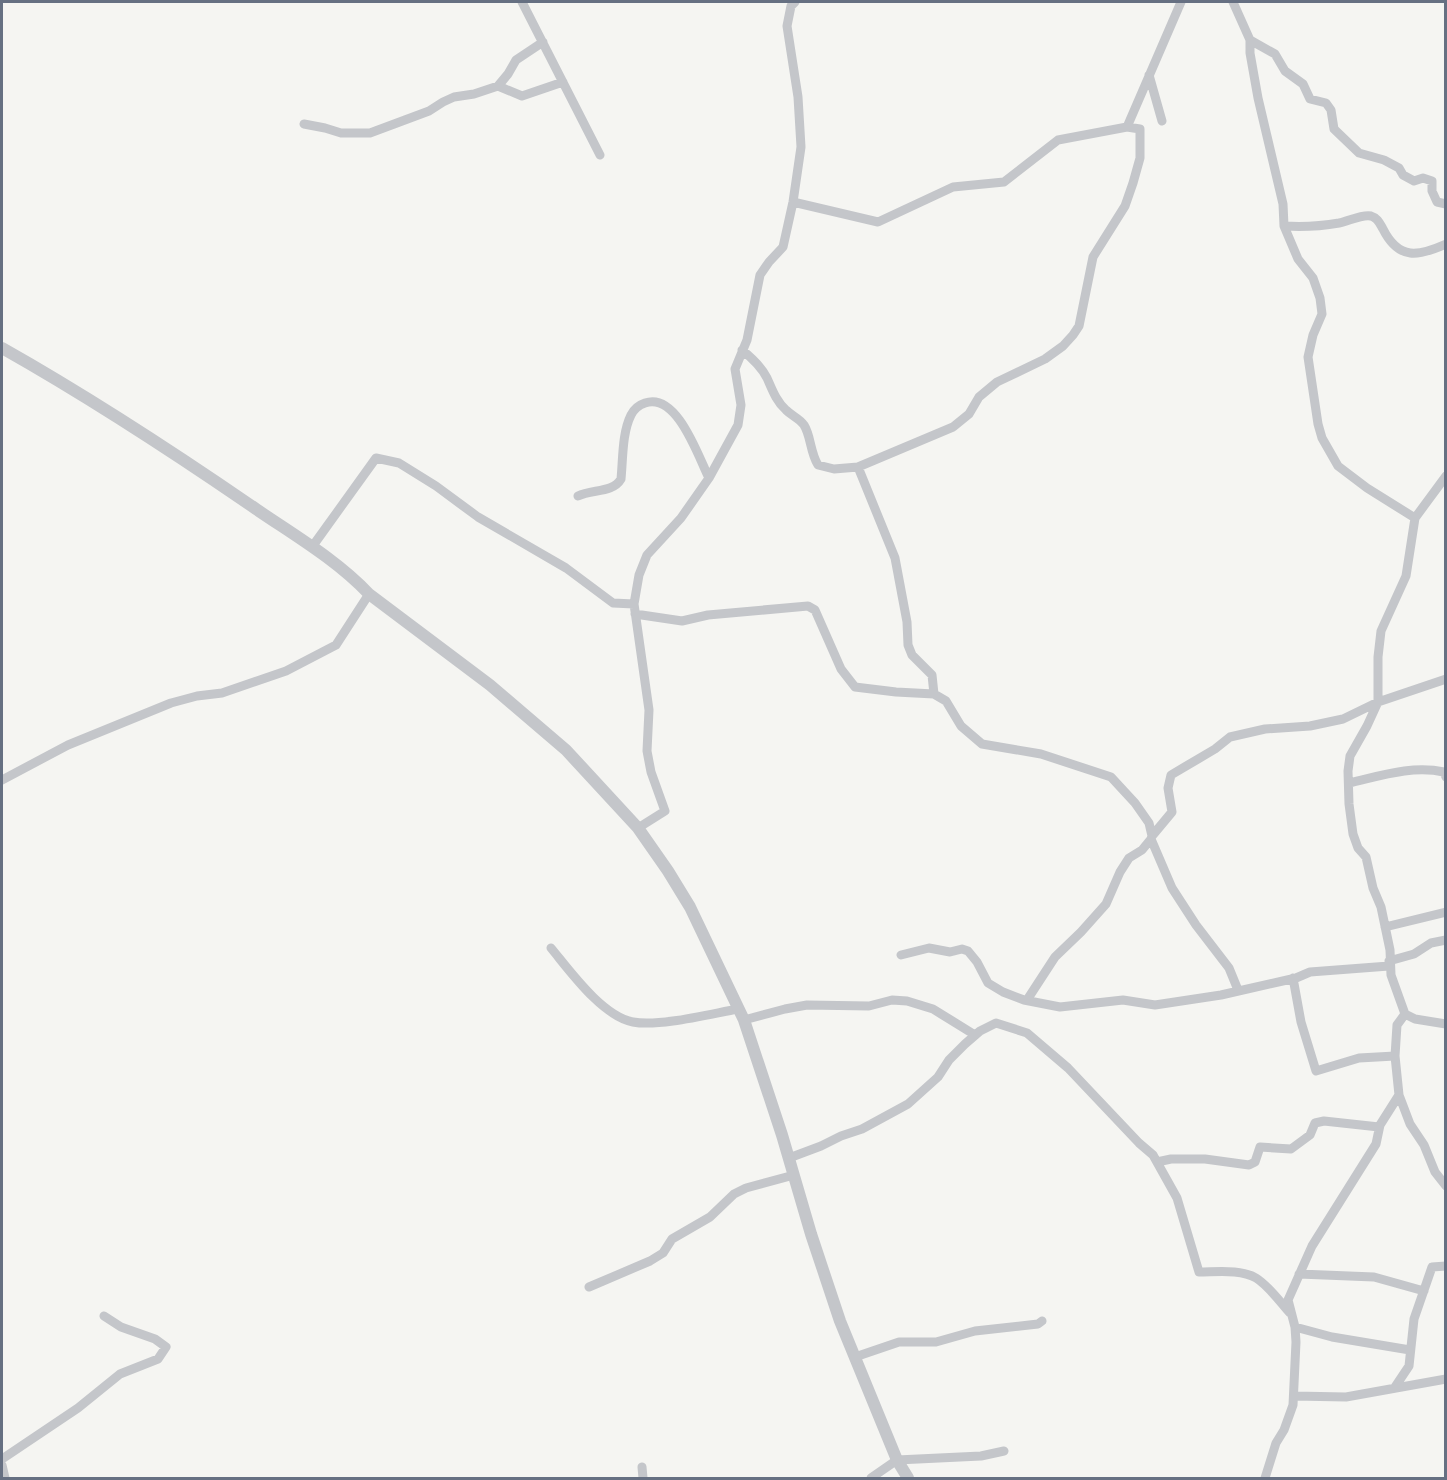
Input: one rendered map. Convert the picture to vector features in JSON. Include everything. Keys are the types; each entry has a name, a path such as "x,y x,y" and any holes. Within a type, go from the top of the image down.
{"street":[{"path":"522,2 600,155"},
{"path":"638,828 665,811 651,772 647,751 649,710 635,609 639,575 647,555 681,518 709,478 738,425 741,405 735,369 747,340 760,275 783,247 794,202 801,147 798,97 787,26 791,6 795,2"},
{"path":"1127,127 1181,2"},
{"path":"1233,2 1250,40 1258,98 1283,204 1284,226 1298,259 1313,278 1320,298 1322,314 1313,335 1308,357 1322,438 1338,466 1367,488 1415,518"},
{"path":"1250,40 1275,54 1285,71 1303,84 1310,99 1326,103 1331,110 1334,129 1359,153 1391,164 1414,181 1424,178 1432,181 1432,191 1437,202 1446,204"},
{"path":"304,124 341,133 370,133 429,111 454,97 468,96 498,86 516,60 543,42"},
{"path":"1149,75 1162,121"},
{"path":"498,86 522,96 563,82"},
{"path":"742,350 753,358 766,376 774,395 786,411 797,417 805,427 813,457 818,465 834,468 858,466 953,427 969,414 979,397 997,382 1045,359 1073,335 1083,310 1093,257 1125,206 1140,158 1140,129 1127,127 1058,140 1005,182 953,187 878,222 794,202"},
{"path":"1284,226 1336,224 1374,216 1378,219 1384,232 1403,252 1426,253 1446,244"},
{"path":"2,348 171,450 312,547 360,584 369,594 490,685 566,750 638,828 690,907 741,1015 840,1321 897,1460 908,1479"},
{"path":"578,496 589,491 617,486 621,479 626,432 631,415 639,405 649,402 658,402 673,413 686,429 709,478"},
{"path":"312,547 376,458 399,463 436,486 478,518 566,568 613,603 682,621 708,615 808,606 815,610 829,645 855,687 934,694 946,702 961,726 981,744 1041,754 1111,777 1135,803 1149,823 1151,838 1172,888 1196,926 1229,968 1238,990"},
{"path":"858,466 895,558 907,622 908,645 912,655 932,675 934,694"},
{"path":"1446,476 1415,518 1406,576 1381,631 1378,657 1378,702 1350,756 1349,783 1353,834 1358,848 1366,857 1390,950 1389,964 1405,1014 1415,1019 1446,1024"},
{"path":"2,780 68,745 162,706 196,696 222,693 286,672 336,645 369,594"},
{"path":"1027,1000 1055,957 1106,904 1129,858 1142,850 1172,812 1168,789 1171,776 1230,737 1265,729 1310,726 1343,719 1378,702 1446,679"},
{"path":"1349,783 1395,773 1423,770 1444,772 1446,777"},
{"path":"1385,927 1446,912"},
{"path":"901,955 929,948 950,952 962,949 969,951 988,983 1003,992 1060,1007 1124,1000 1155,1005 1238,990 1310,972 1389,964 1414,954 1431,943 1446,940"},
{"path":"551,948 592,997 630,1022 652,1024 741,1015 807,1005 869,1006 892,1000 933,1009 975,1035"},
{"path":"1293,978 1301,1022 1316,1071 1359,1058 1395,1056"},
{"path":"1405,1014 1397,1025 1395,1056 1399,1095 1410,1125 1424,1145 1435,1172 1446,1185"},
{"path":"789,1158 862,1129 908,1104 938,1077 949,1059 975,1035 996,1023 1027,1033 1068,1068 1138,1143 1153,1155 1177,1198 1199,1272 1250,1275 1259,1280 1290,1313"},
{"path":"1265,1479 1276,1443 1284,1430 1293,1405 1295,1327 1288,1300 1312,1246 1376,1144 1379,1127 1399,1095"},
{"path":"1156,1162 1205,1159 1249,1165 1256,1162 1260,1147 1291,1149 1310,1135 1315,1123 1324,1121 1379,1127"},
{"path":"589,1287 650,1261 663,1253 672,1239 710,1217 734,1194 746,1188 794,1175"},
{"path":"1395,1387 1409,1366 1414,1319 1432,1267 1446,1266"},
{"path":"1299,1274 1374,1277 1424,1291"},
{"path":"2,1459 78,1408 120,1374 158,1359 166,1347 155,1339 121,1327 104,1316"},
{"path":"855,1357 900,1342 936,1341 975,1331 1038,1324 1042,1321"},
{"path":"1295,1327 1332,1337 1410,1350"},
{"path":"1294,1396 1346,1397 1446,1379"},
{"path":"871,1479 897,1460 981,1456 1004,1451"},
{"path":"2,1465 5,1479"},
{"path":"642,1467 644,1479"}]}
